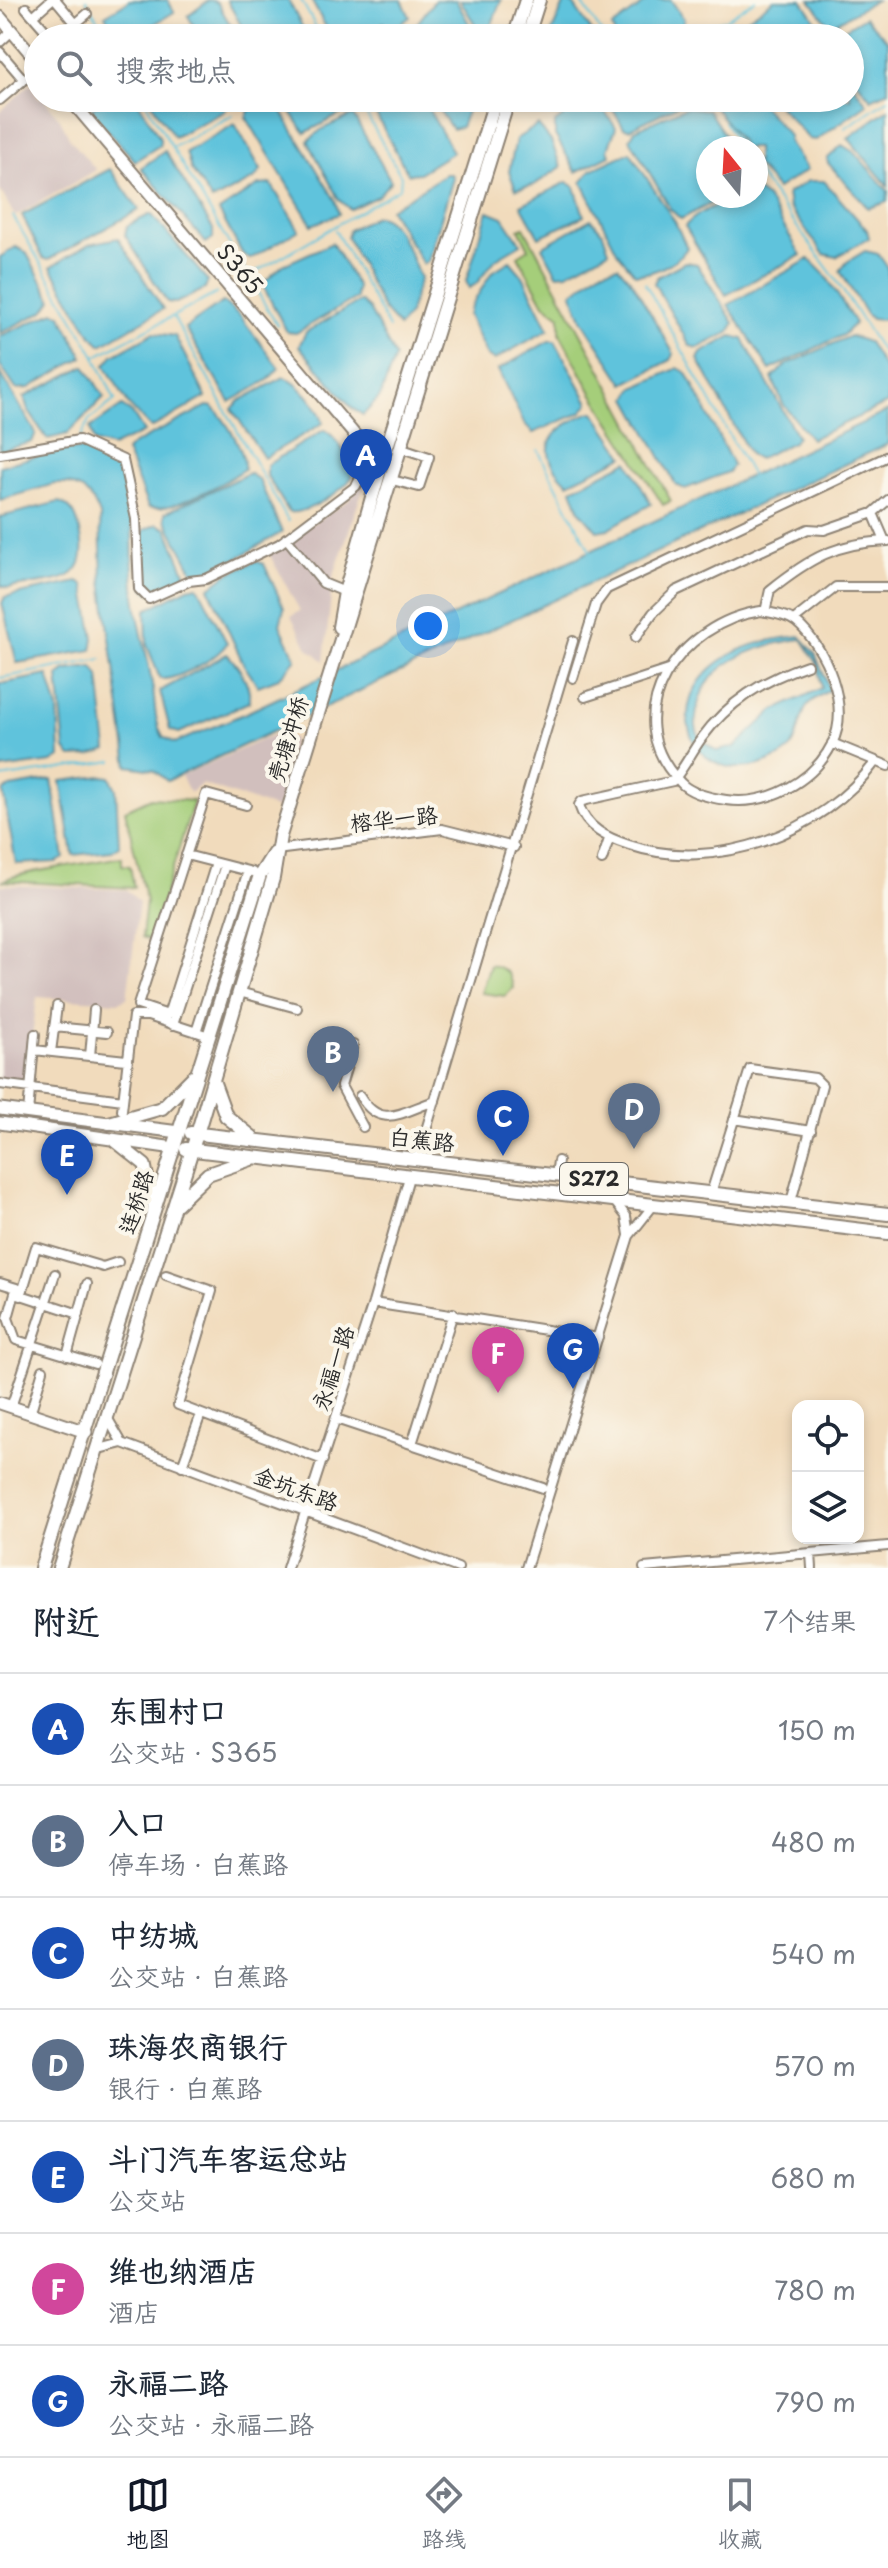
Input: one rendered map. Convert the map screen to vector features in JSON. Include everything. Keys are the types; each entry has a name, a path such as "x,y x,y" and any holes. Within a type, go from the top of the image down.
{"main road":[{"path":"518,24 526,0"},
{"path":"531,24 539,0"},
{"path":"335,654 345,592 381,466 492,112"},
{"path":"335,654 358,592 505,112"},
{"path":"381,466 394,475"},
{"name":"壳塘冲桥","path":"280,836 335,654"},
{"name":"连桥路","path":"59,1568 197,1134 273,878 280,836"},
{"name":"连桥路","path":"41,1568 205,1049 203,1034 254,873 276,850"},
{"path":"205,1049 220,1054"},
{"path":"109,1123 162,1108 182,1091 199,1067"},
{"path":"214,1076 218,1099 231,1123 266,1142"},
{"name":"白蕉路","path":"179,1132 417,1160 557,1168 711,1193 888,1214"},
{"path":"296,1162 299,1146"},
{"name":"S272","path":"174,1148 266,1157"},
{"path":"172,1209 207,1174 232,1163 266,1157"},
{"name":"白蕉路","path":"266,1157 652,1207 888,1233"},
{"path":"837,1227 840,1208"},
{"path":"150,1225 165,1229"}],"street":[{"path":"33,16 54,0 76,24 87,14"},
{"path":"26,8 40,24"},
{"path":"0,17 24,45"},
{"path":"0,42 12,31"},
{"path":"0,52 24,80 0,100"},
{"name":"S365","path":"81,112 381,466"},
{"path":"0,454 79,440 123,460 136,519 139,589 146,598 189,581 206,579 286,538 356,486 372,455"},
{"path":"394,475 419,487 429,457 402,448"},
{"path":"573,678 596,604 607,589 888,456"},
{"path":"636,637 664,601 689,584 808,529 824,530 873,513 888,500"},
{"path":"765,612 770,590 823,552 853,543 886,541 873,513"},
{"path":"286,538 323,583 345,592"},
{"path":"794,620 836,587 888,587"},
{"path":"765,612 794,620 816,647 831,677 838,710 832,743 795,785 760,800 720,800 684,787 662,756 654,719 668,670 681,651 709,627 743,613 765,612"},
{"path":"417,1160 514,847 573,641"},
{"path":"807,665 745,693 706,732 669,784 580,802 582,813 591,826 609,839 644,850 717,853 752,845 816,816 845,793 876,761"},
{"path":"585,697 668,670"},
{"path":"832,743 888,766"},
{"path":"220,864 168,1015 138,1005 206,794 246,805"},
{"name":"榕华一路","path":"276,850 442,829 514,847"},
{"path":"602,860 609,839"},
{"path":"186,855 254,873"},
{"path":"173,1025 220,864"},
{"path":"239,992 297,1008"},
{"path":"51,1052 57,1006"},
{"path":"90,1056 94,1010"},
{"path":"0,1084 123,1105 133,1016 203,1034"},
{"path":"54,1027 107,1032"},
{"path":"28,1113 35,1034"},
{"path":"353,1045 341,1086 363,1127"},
{"path":"34,1050 126,1060"},
{"path":"711,1193 750,1069 802,1076 819,1080 822,1085 791,1202"},
{"path":"360,1096 370,1113 383,1118 435,1101"},
{"name":"白蕉路","path":"0,1109 179,1132"},
{"path":"734,1119 811,1131"},
{"path":"0,1123 174,1148"},
{"path":"107,1138 142,1161 150,1176 155,1211"},
{"name":"永福一路","path":"287,1568 373,1303 409,1177"},
{"path":"615,1202 626,1216 629,1236"},
{"path":"526,1568 629,1236 652,1207"},
{"path":"22,1293 36,1247 103,1267 118,1262"},
{"path":"55,1274 32,1346 5,1405 86,1432"},
{"path":"166,1275 212,1291 178,1405 323,1460"},
{"path":"0,1283 46,1304 79,1314"},
{"path":"67,1356 87,1284"},
{"path":"22,1293 15,1293 8,1318 16,1340 95,1364"},
{"path":"373,1303 453,1313 598,1338"},
{"path":"412,1444 453,1313"},
{"path":"30,1414 43,1370"},
{"path":"182,1466 201,1414"},
{"path":"99,1449 122,1443 108,1419"},
{"path":"336,1419 543,1488"},
{"name":"金坑东路","path":"122,1443 458,1568"},
{"path":"644,1568 888,1546"},
{"path":"811,1553 812,1568"},
{"path":"762,1557 763,1568"}],"shaded area":[{"path":"24,90 24,112 54,112 70,139 96,170 15,216 0,190 0,112"},
{"path":"369,471 333,578 324,661 308,648 291,616 300,611 268,552 349,500"},
{"path":"280,732 293,738 291,766 278,809 202,784 190,793 181,776"},
{"path":"0,885 127,890 139,902 127,998 118,1002 37,997 26,1085 0,1082"}],"green space":[{"path":"524,227 671,501 663,505 592,393 560,334 560,316 544,304 518,256 529,249 519,229"},
{"path":"151,798 194,801 150,940 142,937 146,901 125,810"},
{"path":"122,857 122,865 130,866 134,888 3,881 39,871"},
{"path":"490,965 503,970 511,978 513,988 505,996 481,993"}],"water":[{"path":"130,0 168,0 174,12 154,24 110,24 105,15"},
{"path":"209,0 217,2 230,24 193,24 188,16"},
{"path":"227,0 288,0 301,24 240,24"},
{"path":"311,0 402,0 410,17 400,24 324,24"},
{"path":"435,0 456,0 469,24 417,24"},
{"path":"460,0 501,0 492,24 475,24"},
{"path":"649,0 671,0 684,19 683,24 616,24"},
{"path":"774,0 802,0 818,24 740,24"},
{"path":"810,0 876,0 834,24 828,24"},
{"path":"565,2 573,4 587,24 555,24"},
{"path":"865,17 888,41 888,91 871,99 864,90 864,24 853,24"},
{"path":"888,109 888,186 848,138"},
{"path":"92,112 144,112 160,138 160,145 135,161"},
{"path":"157,112 223,112 174,137"},
{"path":"248,112 282,112 335,200 339,214 312,225 246,117"},
{"path":"291,112 345,112 305,133"},
{"path":"375,112 430,112 453,152 419,173 408,174"},
{"path":"440,112 467,112 461,127 452,129"},
{"path":"570,112 605,112 616,128 608,149 610,155 576,172 555,135 555,123"},
{"path":"614,112 664,112 630,129 624,128"},
{"path":"675,112 709,112 725,136 696,136 696,208 702,208 681,219 671,210 630,139 635,130"},
{"path":"718,112 768,112 789,136 788,141 807,170 777,189 768,179 768,136 736,136"},
{"path":"784,112 856,112 816,140 809,139"},
{"path":"353,115 391,181 378,196 350,209 339,200 308,141 322,129"},
{"path":"235,124 261,170 254,179 212,201 191,169 186,152"},
{"path":"538,125 551,141 561,167 534,185 516,189 509,172 516,139"},
{"path":"842,145 855,153 888,191 887,202 868,208 828,163 827,159"},
{"path":"165,151 213,229 213,238 206,243 141,168"},
{"path":"630,152 675,222 687,248 671,263 642,274 635,274 618,253 582,182 591,170"},
{"path":"110,169 139,210 48,260 43,258 22,215"},
{"path":"446,174 451,174 453,178 428,261 423,264 390,209"},
{"path":"808,181 824,181 867,230 869,238 836,257 824,254 789,207 787,194"},
{"path":"567,182 575,187 584,216 539,237 521,205"},
{"path":"271,184 299,230 250,259 242,253 219,211 259,185"},
{"path":"768,200 801,255 726,295 685,226 712,208 768,208"},
{"path":"488,211 503,217 521,244 496,259 469,288 466,281"},
{"path":"151,214 208,281 205,289 176,303 167,302 125,235 127,226"},
{"path":"375,216 383,218 397,231 420,278 409,314 399,327 383,309 347,237 349,230"},
{"path":"591,219 603,233 609,251 567,273 557,274 542,247"},
{"path":"118,238 163,309 101,345 91,335 51,267 89,244"},
{"path":"332,243 357,286 356,298 296,333 287,332 262,284 283,265"},
{"path":"16,247 26,252 52,300 44,311 0,333 0,257"},
{"path":"865,251 878,254 888,268 888,316 881,320 871,319 866,314 840,271 847,262"},
{"path":"809,259 826,276 855,323 843,335 770,370 728,305"},
{"path":"510,261 523,276 549,329 494,360 487,356 468,315 492,272"},
{"path":"685,262 697,264 734,323 730,332 698,348 690,346 654,283 657,277"},
{"path":"618,266 633,283 674,354 671,360 624,384 583,321 572,293 600,271"},
{"path":"360,301 369,309 395,357 380,397 363,415 352,408 299,346 306,332"},
{"path":"223,302 240,316 279,368 268,380 230,402 185,328"},
{"path":"54,312 61,315 83,357 29,388 16,389 0,365 0,336"},
{"path":"153,333 175,336 206,397 151,428 128,404 105,365 113,355"},
{"path":"732,336 743,339 797,436 793,442 758,459 750,455 698,359 701,353"},
{"path":"850,336 868,342 888,375 888,403 811,439 783,404 772,378 786,365"},
{"path":"549,341 555,341 589,403 582,412 533,433 524,423 498,370"},
{"path":"85,366 104,397 67,434 47,439 28,410 24,397"},
{"path":"678,368 687,373 733,465 728,472 685,489 676,485 628,398 634,388"},
{"path":"0,372 36,433 32,442 0,451"},
{"path":"284,377 308,396 323,423 264,458 232,409 239,401"},
{"path":"122,406 132,413 144,432 112,447 94,442 90,428"},
{"path":"207,406 213,407 234,436 242,454 244,469 183,501 169,506 148,507 126,451"},
{"path":"888,411 888,444 167,781 154,770 128,766 102,581 100,515 93,501 83,490 69,484 54,484 0,500 0,466 33,457 57,451 91,450 106,457 118,468 130,504 135,600 156,717 163,737 175,743 246,713"},
{"path":"594,412 624,456 568,483 550,458 550,443 561,429"},
{"path":"324,430 343,450 352,477 324,501 305,510 289,512 267,476 267,465"},
{"path":"628,461 651,504 608,529 597,531 580,511 572,489"},
{"path":"249,473 259,480 282,532 212,573 195,576 165,519 165,513"},
{"path":"59,502 74,513 80,531 82,549 75,572 54,581 8,588 1,586 0,517"},
{"path":"157,524 167,529 186,575 150,593 144,588 140,538 144,530"},
{"path":"256,561 264,564 284,608 280,625 296,659 279,678 258,686 244,665 209,588 227,574"},
{"path":"78,582 84,585 94,638 92,650 17,663 2,603 5,597"},
{"path":"198,586 227,643 197,667 160,679 147,645 146,610"},
{"path":"800,636 815,653 830,690 808,705 795,741 787,752 745,767 716,763 697,746 688,722 692,695 711,669 746,647","holes":["802,639 817,663 822,688 773,711 735,747 717,751 700,737 696,729 700,698 719,670 733,660 767,646"]},
{"path":"227,654 246,682 249,702 179,733 170,730 160,691"},
{"path":"93,667 99,676 107,750 90,756 71,757 65,749 58,676 66,670"},
{"path":"48,675 58,709 60,757 52,762 0,769 0,684"},
{"path":"110,777 116,789 119,846 112,851 73,855 61,781"},
{"path":"52,780 64,858 57,862 16,864 3,792 10,787"}],"waterway":[{"path":"86,0 100,24"},
{"path":"301,0 314,24"},
{"path":"580,0 596,24"},
{"path":"710,24 725,20 755,0"},
{"path":"845,128 888,99"},
{"path":"151,112 277,325"},
{"path":"235,284 400,188 401,176 365,112"},
{"path":"173,147 233,115"},
{"path":"724,122 733,136"},
{"path":"768,187 834,277 888,361"},
{"path":"13,216 95,356"},
{"path":"335,230 389,328"},
{"path":"645,283 752,476"},
{"path":"81,437 89,420 115,400 95,357 217,293"},
{"path":"174,318 288,521"},
{"path":"538,450 590,551"},
{"path":"0,678 102,659"},
{"path":"0,778 113,761"}],"place":[{"name":"东围村口","path":"366,495"},
{"name":"入口","path":"333,1092"},
{"name":"珠海农商银行","path":"634,1149"},
{"name":"中纺城","path":"503,1156"},
{"name":"斗门汽车客运总站","path":"67,1195"},
{"name":"永福二路","path":"573,1389"},
{"name":"维也纳酒店","path":"498,1393"}]}
